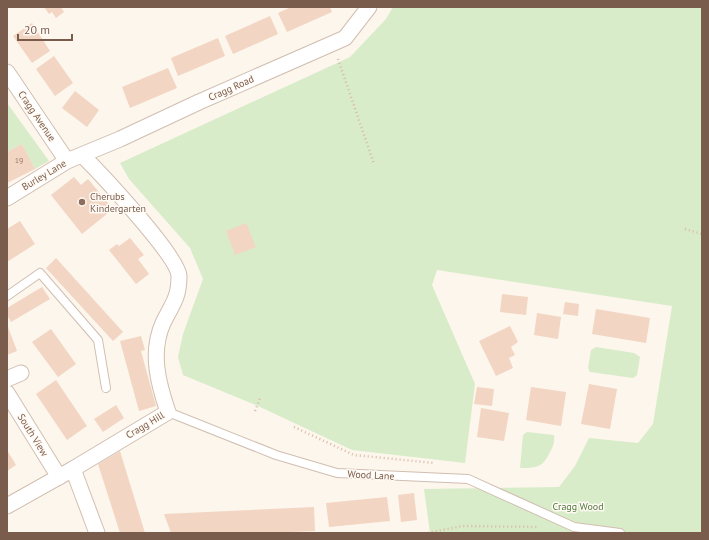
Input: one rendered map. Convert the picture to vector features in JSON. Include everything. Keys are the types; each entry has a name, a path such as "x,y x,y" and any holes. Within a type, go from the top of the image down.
{"street":[{"name":"Cragg Road","path":"83,156 345,38 369,7"},
{"name":"Cragg Avenue","path":"7,72 67,161"},
{"name":"Burley Lane","path":"7,198 67,161 83,156"},
{"name":"Cragg Hill","path":"7,506 73,469 168,412 156,368 156,344 163,324 177,299 179,274 164,248 105,178 83,156"},
{"name":"South View","path":"8,394 59,477"},
{"path":"73,469 97,533"}],"lane":[{"path":"7,296 40,273 98,340 106,388"},
{"name":"Wood Lane","path":"168,412 210,427 276,454 337,473 468,479 574,527 620,533"}],"path":[{"path":"343,69 374,164"},
{"path":"685,229 702,234"},
{"path":"255,411 260,398"},
{"path":"294,427 354,455 434,463 448,478"},
{"path":"428,533 462,526 544,527"}],"green space":[{"name":"Cragg Wood","path":"393,7 702,7 702,533 430,533 424,489 559,487 575,466 589,438 638,443 653,424 672,306 437,270 432,285 475,384 465,463 352,450 260,407 183,375 178,357 183,334 203,279 190,248 129,179 120,163 350,57 386,19"},
{"path":"7,103 49,161 35,169 22,144 7,152"},
{"path":"596,347 634,353 640,357 637,375 633,378 590,372 588,368 591,350"},
{"path":"527,432 554,435 554,442 552,449 541,465 530,468 520,468 523,435"}],"building":[{"path":"44,7 61,7 64,12 56,18 52,12 49,14"},
{"path":"291,7 330,7 332,12 287,32 278,13"},
{"path":"270,16 278,34 233,54 225,36"},
{"path":"32,23 50,51 32,63 13,36"},
{"path":"218,38 225,56 178,76 171,58"},
{"path":"54,56 73,83 55,96 36,69"},
{"path":"168,68 177,88 130,108 122,87"},
{"path":"75,91 99,110 87,127 62,108"},
{"path":"22,144 35,169 7,183 7,152"},
{"name":"Cherubs Kindergarten","path":"74,177 81,185 88,179 113,209 82,234 51,195"},
{"path":"20,221 35,244 7,262 7,229"},
{"path":"246,223 256,247 235,255 226,231"},
{"path":"130,238 144,255 138,259 149,274 136,284 109,250 117,244 119,246"},
{"path":"56,258 123,332 113,341 46,268"},
{"path":"42,287 50,299 11,322 7,315 7,308"},
{"path":"502,294 528,297 526,315 500,312"},
{"path":"565,302 579,304 578,316 563,314"},
{"path":"596,309 650,318 646,343 592,334"},
{"path":"537,313 561,317 558,339 534,335"},
{"path":"510,326 518,342 511,347 515,355 509,358 513,368 496,376 479,341"},
{"path":"8,327 17,351 7,355 7,328"},
{"path":"51,329 76,364 58,377 32,342"},
{"path":"141,336 145,350 141,351 156,406 139,411 120,341"},
{"path":"56,380 87,426 67,440 36,394"},
{"path":"589,384 617,389 610,429 581,424"},
{"path":"477,387 494,389 492,406 474,404"},
{"path":"531,387 566,392 561,426 526,420"},
{"path":"116,405 124,418 103,432 94,419"},
{"path":"481,408 509,413 504,441 477,437"},
{"path":"7,450 16,465 7,471"},
{"path":"120,451 145,533 120,533 98,464"},
{"path":"414,493 417,520 401,522 398,495"},
{"path":"387,497 390,521 329,527 326,503"},
{"path":"314,507 315,531 266,533 171,533 164,514"}],"place":[{"name":"Cherubs Kindergarten","path":"82,202"}]}
